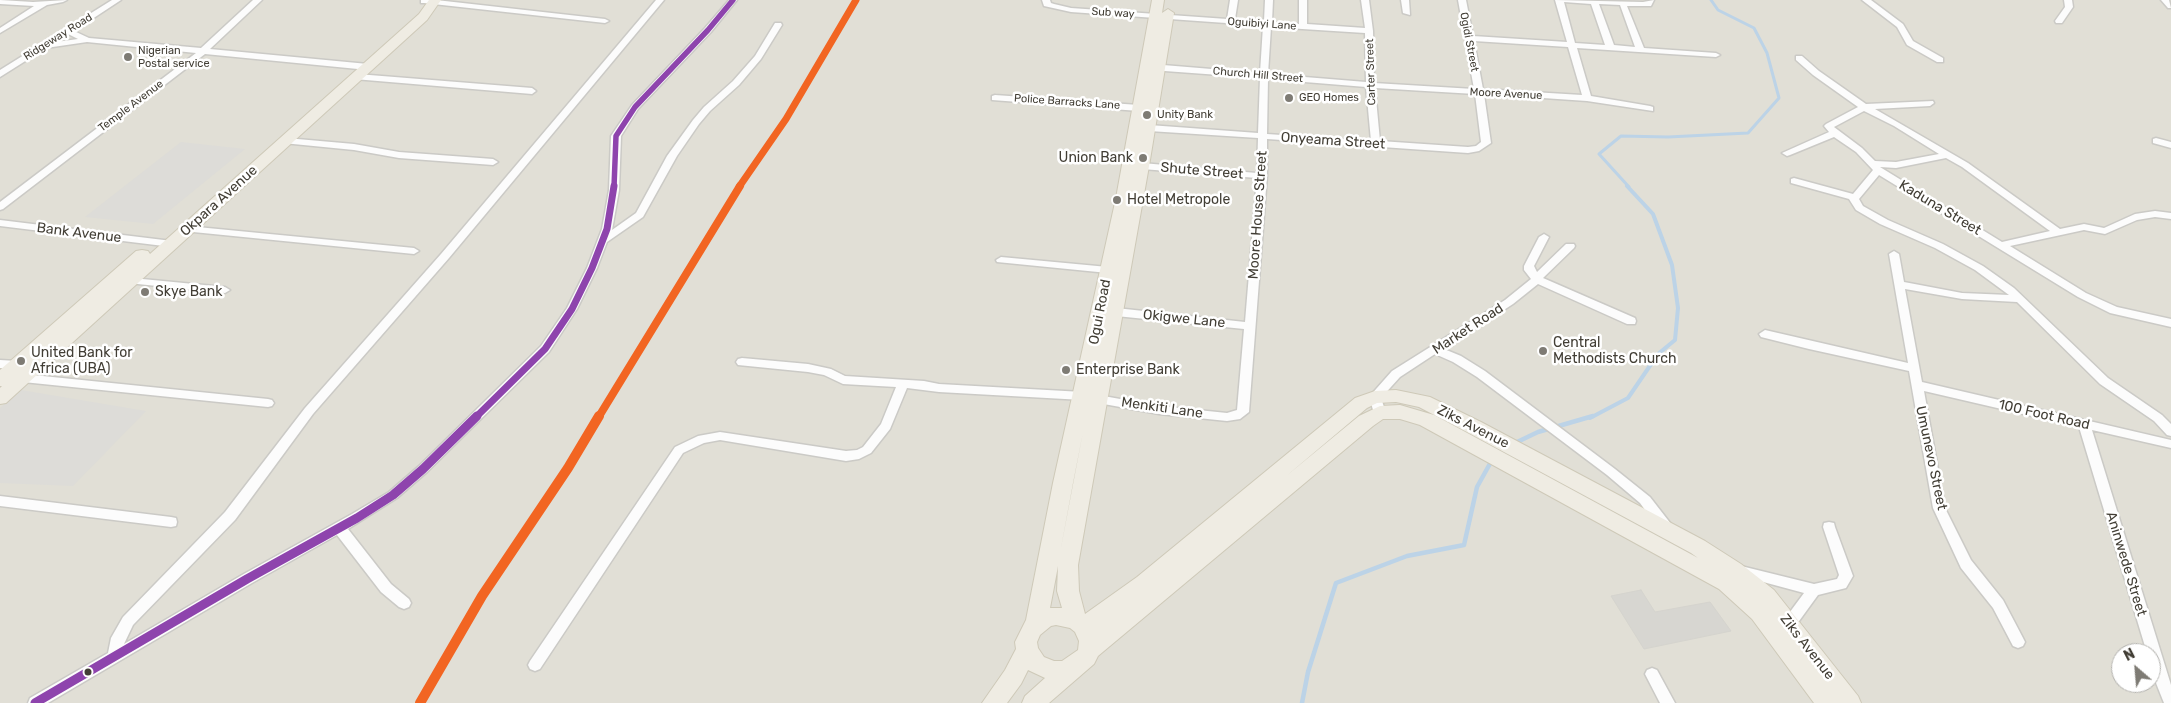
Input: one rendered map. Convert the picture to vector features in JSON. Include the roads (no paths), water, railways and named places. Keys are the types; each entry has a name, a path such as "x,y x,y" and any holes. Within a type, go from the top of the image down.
{"main road":[{"name":"Ogui Road","path":"1036,624 1063,483 1116,312 1149,128 1153,67 1160,11 1170,0"},
{"name":"Okpara Avenue","path":"0,398 20,372 309,113 422,17 429,1"},
{"name":"Ogui Road","path":"1080,623 1068,590 1068,565 1108,270 1124,198 1139,108 1153,67"},
{"name":"Okpara Avenue","path":"0,380 20,372 132,281 164,243 187,229 286,141 309,113"},
{"name":"Ziks Avenue","path":"1080,623 1106,612 1144,583 1361,403 1378,405 1396,396 1424,402 1469,433 1726,583 1760,613 1828,703"},
{"path":"1033,703 1072,668 1080,664 1090,649 1366,421 1378,405"},
{"name":"Ziks Avenue","path":"1546,478 1668,531 1734,570 1766,596 1790,624 1850,703"},
{"path":"993,703 1013,677 1026,650 1028,636 1036,624 1045,618 1056,616 1080,623 1090,641 1090,649"},
{"path":"1026,650 1036,664 1044,668 1053,671 1072,668"}],"street":[{"path":"0,2 45,3 63,0"},
{"name":"Ridgeway Road","path":"0,74 117,0"},
{"name":"Temple Avenue","path":"0,207 202,52 258,0"},
{"path":"114,658 118,638 128,621 230,516 309,411 445,256 660,0"},
{"path":"35,703 380,504 402,487 545,349 572,310 592,268 610,219 616,136 635,106 708,30 732,0"},
{"name":"Sub way","path":"1046,0 1052,6 1071,10 1160,11"},
{"path":"1230,22 1234,0"},
{"name":"Moore House Street","path":"1227,417 1236,416 1243,412 1262,176 1264,75 1270,0"},
{"path":"1303,0 1303,27"},
{"name":"Carter Street","path":"1365,0 1370,31 1370,85 1376,144"},
{"path":"1405,0 1407,13"},
{"name":"Ogidi Street","path":"1462,0 1479,92 1486,143"},
{"path":"1587,98 1560,0 1623,4 1649,2"},
{"path":"1866,0 1900,26 1910,43 1940,60"},
{"path":"2059,21 2069,7 2068,0"},
{"path":"2165,0 2171,6"},
{"path":"429,1 605,21"},
{"path":"1595,1 1610,47"},
{"path":"0,31 45,3"},
{"path":"1623,4 1640,49"},
{"name":"Oguibiyi Lane","path":"1160,11 1230,22 1370,31"},
{"path":"602,241 640,215 672,156 696,122 708,108 736,83 758,57 778,25"},
{"path":"68,31 87,40"},
{"path":"1469,38 1716,55"},
{"path":"43,46 87,40 532,91"},
{"path":"1799,58 1816,74 1864,107 1897,124 1965,165 2059,233"},
{"name":"Church Hill Street","path":"1153,67 1370,85"},
{"name":"Moore Avenue","path":"1370,85 1587,98 1650,109"},
{"name":"Police Barracks Lane","path":"995,98 1139,108"},
{"path":"1787,153 1835,134 1829,126 1831,124 1864,107 1930,103"},
{"name":"Onyeama Street","path":"1149,128 1468,150 1479,148 1486,143"},
{"name":"Kaduna Street","path":"1835,134 1859,150 1876,167 2067,287 2129,315 2171,323"},
{"path":"286,141 354,147 399,155 493,162"},
{"path":"2156,141 2171,145"},
{"path":"1946,155 1876,167 1855,197 1856,206 1864,212 1939,246 1980,268 2010,290 2104,381 2158,418 2171,432"},
{"name":"Shute Street","path":"1142,166 1262,176"},
{"path":"1794,181 1855,197"},
{"path":"2002,245 2084,228 2105,232 2135,217 2156,214 2171,216"},
{"name":"Bank Avenue","path":"0,223 164,243"},
{"path":"187,229 414,251"},
{"path":"1544,237 1529,266 1529,270 1537,279 1631,321"},
{"name":"Market Road","path":"1378,405 1396,374 1509,302 1537,279 1543,270 1570,246"},
{"name":"Umunevo Street","path":"1894,254 1939,508 1966,564 1998,604 2018,642"},
{"path":"1001,260 1108,270"},
{"path":"132,281 225,290"},
{"path":"1899,284 1962,296 2018,299"},
{"name":"Okigwe Lane","path":"1116,312 1251,326"},
{"path":"1765,334 1914,368"},
{"path":"1436,350 1481,374 1639,494 1668,531"},
{"name":"Menkiti Lane","path":"742,362 808,368 827,372 843,380 1090,398 1159,410 1227,417"},
{"path":"0,364 20,372 268,402"},
{"path":"535,665 679,450 702,439 720,436 846,456 860,454 867,450 886,426 902,384"},
{"name":"100 Foot Road","path":"1917,385 2171,444"},
{"name":"Aninwede Street","path":"2084,425 2163,683 2171,703"},
{"path":"0,501 171,522"},
{"path":"1734,570 1814,590 1840,584 1846,576 1829,526"},
{"path":"339,528 386,588 404,603"},
{"path":"1790,624 1814,590"},
{"path":"1652,674 1668,703"}],"waterway":[{"path":"1629,187 1599,154 1621,136 1668,137 1748,133 1779,98 1767,53 1754,28 1718,10 1711,0"},
{"path":"1590,418 1628,398 1658,354 1675,340 1678,308 1672,265 1653,214 1627,186"},
{"path":"1515,443 1538,432 1593,416"},
{"path":"1302,703 1308,672 1336,583 1407,556 1464,545 1477,487 1492,460"}],"place":[{"name":"Nigerian Postal service","path":"128,57"},
{"name":"GEO Homes","path":"1289,98"},
{"name":"Unity Bank","path":"1147,115"},
{"name":"Union Bank","path":"1143,158"},
{"name":"Hotel Metropole","path":"1117,200"},
{"name":"Skye Bank","path":"145,292"},
{"name":"Central Methodists Church","path":"1543,351"},
{"name":"United Bank for Africa (UBA)","path":"21,361"},
{"name":"Enterprise Bank","path":"1066,370"}]}
